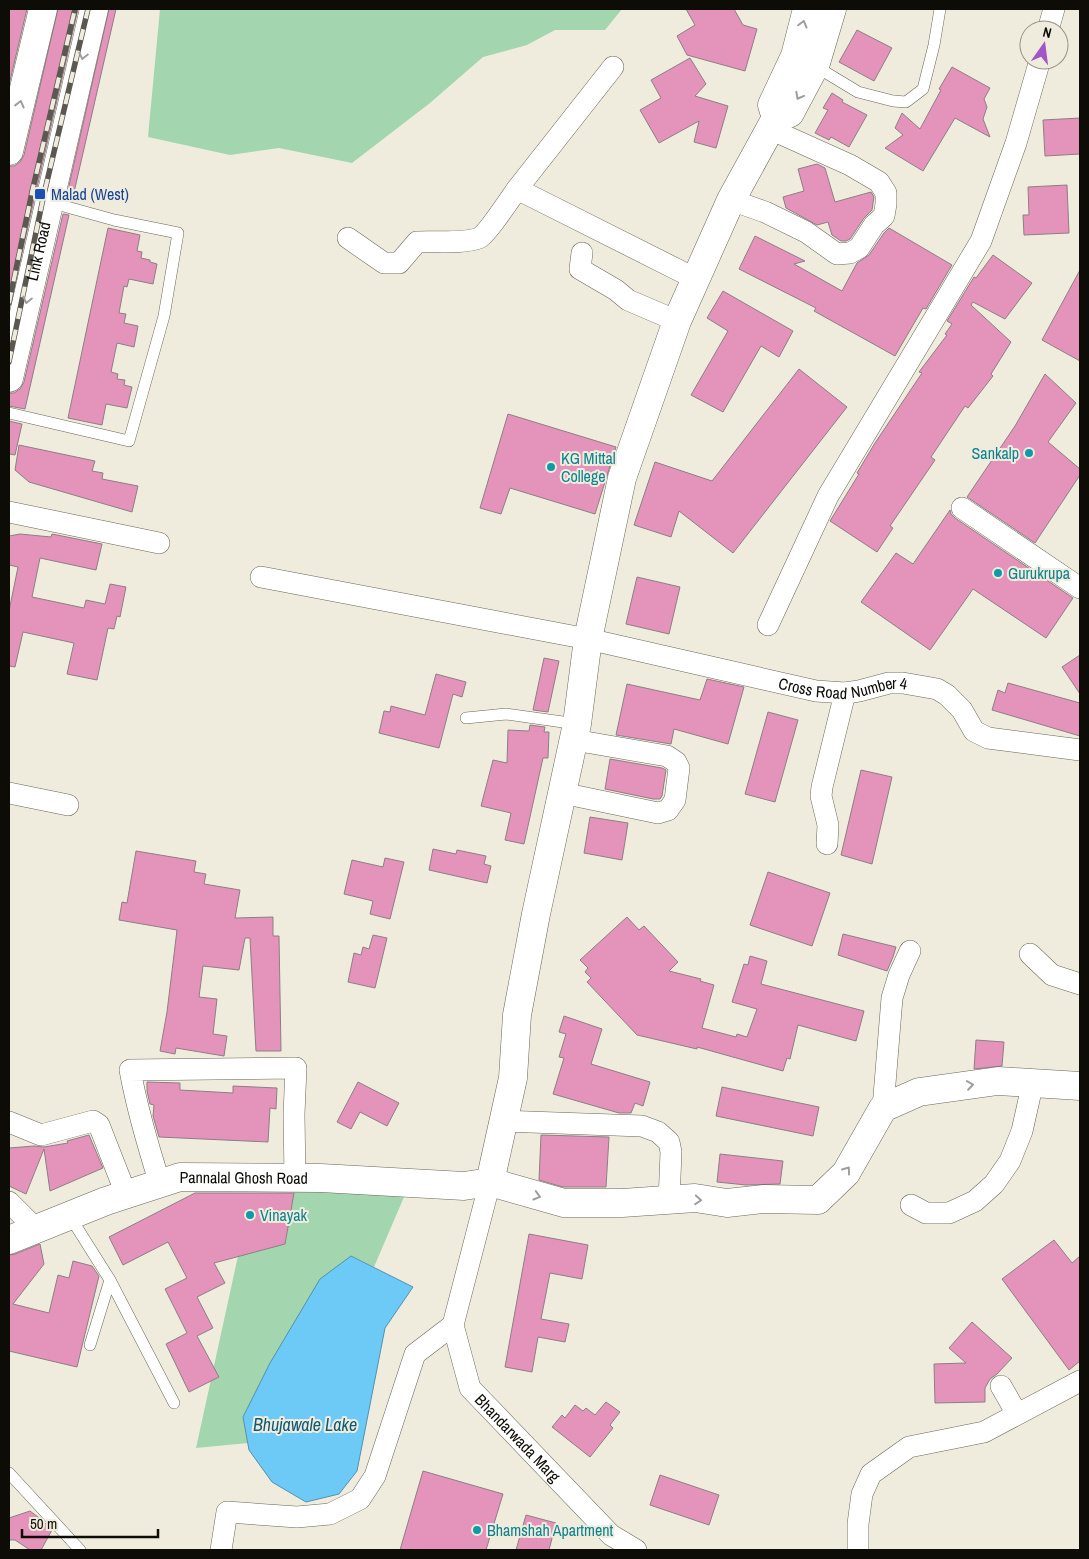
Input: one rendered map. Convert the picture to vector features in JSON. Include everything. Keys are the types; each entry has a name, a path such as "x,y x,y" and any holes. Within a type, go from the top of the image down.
{"street":[{"path":"9,151 43,9"},
{"name":"Link Road","path":"9,378 94,9"},
{"path":"805,61 807,9"},
{"path":"832,9 805,61 772,105 773,124 731,200 677,321 622,478 588,639 575,732 536,914 517,1015 513,1078 490,1182 564,1203 622,1203 695,1198 727,1203 764,1199 818,1200 846,1173 883,1108 892,998 910,951"},
{"path":"348,238 384,263 399,263 417,242 466,241 480,238 516,189 613,67"},
{"path":"768,625 828,496 981,241 1016,143 1037,70"},
{"path":"731,200 765,212 806,232 837,254 850,253 859,248 874,225 884,216 886,193 879,182 773,124"},
{"path":"516,189 696,279"},
{"path":"576,260 628,300 677,321"},
{"path":"962,508 1080,588"},
{"path":"9,512 160,543"},
{"name":"Cross Road Number 4","path":"261,577 588,639 816,691 845,693 889,683 903,683 937,689 947,695 962,710 974,731 988,738 1080,750"},
{"path":"827,844 828,825 821,796 822,787 845,693"},
{"path":"562,793 658,813 668,810 675,800 678,768 676,762 667,756 575,732"},
{"path":"9,793 68,805"},
{"path":"1030,954 1052,975 1080,984"},
{"path":"160,1184 137,1106 130,1070 296,1068 294,1114 295,1179"},
{"path":"883,1108 919,1092 998,1081 1080,1086"},
{"path":"911,1205 926,1213 949,1212 974,1200 994,1184 1010,1161 1022,1131 1033,1082"},
{"path":"9,1122 42,1135 93,1121 99,1125 126,1194"},
{"path":"504,1121 642,1126 658,1132 668,1142 671,1152 669,1201"},
{"name":"Pannalal Ghosh Road","path":"9,1240 126,1194 180,1177 321,1178 464,1186 490,1182"},
{"name":"Bhandarwada Marg","path":"490,1182 453,1325 470,1388 611,1536 636,1550"},
{"path":"9,1202 36,1229"},
{"path":"221,1550 227,1512 297,1517 330,1514 360,1499 375,1476 415,1354 453,1325"},
{"path":"858,1550 858,1524 862,1494 871,1474 909,1447 984,1432 1080,1381"},
{"path":"1001,1386 1017,1414"}],"lane":[{"path":"805,61 858,92 893,101 906,102 923,89 934,45 940,9"},
{"path":"9,413 129,441 164,316 178,233 114,220 49,202"},
{"path":"466,718 506,714 575,732"},
{"path":"69,1215 110,1280 174,1403"},
{"path":"90,1345 110,1280"},
{"path":"9,1473 80,1550"}],"green space":[{"path":"160,9 622,9 605,30 555,30 527,45 483,57 430,103 352,163 279,148 230,155 148,137"},
{"path":"295,1185 407,1190 374,1267 351,1256 243,1417 248,1443 196,1448 238,1256 285,1244"}],"water":[{"name":"Bhujawale Lake","path":"351,1256 413,1287 385,1328 357,1471 339,1494 306,1502 272,1482 249,1450 243,1417 270,1363 320,1279"}],"building":[{"path":"9,9 27,9 9,85"},
{"path":"58,9 78,9 9,309 9,166 14,166 20,162 24,155"},
{"path":"109,9 116,9 72,201 66,199"},
{"path":"686,9 734,9 743,25 757,29 745,71 687,55 677,36 695,25"},
{"path":"857,30 892,48 874,81 839,62"},
{"path":"690,58 706,84 695,96 728,106 716,148 694,142 699,121 659,143 640,110 661,98 651,80"},
{"path":"952,67 990,88 984,99 987,107 983,119 990,137 955,118 923,171 885,148 903,135 895,128 902,113 920,129"},
{"path":"832,93 843,100 842,102 867,115 849,147 831,137 829,140 815,133 828,110 823,108"},
{"path":"1080,118 1080,154 1045,156 1043,120"},
{"path":"817,164 825,168 835,202 871,192 874,197 872,210 864,218 850,239 846,241 841,241 832,235 828,222 817,225 786,208 783,197 804,191 798,169"},
{"path":"1067,185 1069,233 1024,235 1023,215 1029,215 1028,187"},
{"path":"63,214 69,215 25,409 9,406 9,393 14,393 20,389 24,382"},
{"path":"108,228 140,235 137,251 142,252 141,258 157,264 153,284 129,279 127,287 124,286 119,313 126,314 124,323 138,326 134,347 117,343 111,372 118,374 117,379 125,380 124,385 132,387 127,408 106,404 102,425 68,418"},
{"path":"889,228 952,265 926,309 923,308 895,356 814,311 816,308 739,269 755,236 805,261 794,264 842,291 857,263 869,255"},
{"path":"993,255 1032,283 1005,319 973,302 971,305 1011,342 991,374 993,376 968,408 965,406 931,457 935,460 890,526 893,528 877,552 830,521 859,474 857,473 875,443 922,373 919,372 947,335 945,334 952,324 947,321 974,277 976,278"},
{"path":"1080,270 1080,361 1042,340"},
{"path":"723,291 793,331 779,357 761,346 723,412 691,395 728,331 707,318"},
{"path":"799,369 847,407 733,553 679,511 671,537 634,525 655,462 712,481"},
{"name":"Sankalp","path":"1045,374 1076,403 1048,442 1080,469 1080,475 1035,543 967,497 1015,426"},
{"name":"KG Mittal College","path":"508,414 616,447 595,514 510,488 501,514 480,508"},
{"path":"9,421 22,424 15,455 9,454"},
{"path":"19,445 95,461 92,471 103,473 102,479 138,486 132,512 29,482 15,470"},
{"path":"950,510 955,518 1073,598 1046,638 973,589 930,650 861,602 896,553 913,564"},
{"path":"20,534 51,537 52,534 102,544 96,570 40,558 32,597 84,608 86,600 105,604 110,584 126,587 120,617 117,616 114,629 108,628 97,680 67,674 74,643 23,632 15,667 9,666 9,611 18,567 9,565 9,536"},
{"path":"637,577 680,587 669,634 626,624"},
{"path":"1080,655 1080,694 1062,667"},
{"path":"544,658 559,661 548,712 533,710"},
{"path":"436,674 466,682 462,697 453,694 439,748 379,733 384,711 390,712 391,706 425,715"},
{"path":"707,679 744,687 728,744 674,729 671,744 616,735 627,684 700,700"},
{"path":"1008,683 1080,703 1080,736 992,710 998,690 1005,693"},
{"path":"768,712 798,720 775,802 745,794"},
{"path":"530,725 545,727 544,732 549,732 548,758 543,758 524,844 505,840 511,813 481,806 493,760 507,763 508,730 529,731"},
{"path":"610,759 666,770 660,799 605,789"},
{"path":"861,770 892,777 872,864 841,855"},
{"path":"590,817 628,823 622,860 584,853"},
{"path":"433,849 456,854 457,850 486,856 484,864 491,866 487,883 429,870"},
{"path":"136,851 196,861 194,872 206,874 204,884 240,890 235,918 273,917 273,936 279,936 281,1051 256,1051 250,938 245,938 239,970 203,966 199,997 217,999 213,1034 227,1036 224,1056 176,1048 175,1054 160,1051 167,1012 177,930 119,920 122,902 127,903"},
{"path":"385,858 404,862 390,919 370,914 373,901 344,894 352,860 383,867"},
{"path":"768,872 830,893 812,946 750,925"},
{"path":"627,917 639,930 644,926 678,962 669,971 701,979 700,981 714,985 702,1028 736,1037 737,1034 747,1037 757,1009 732,1002 744,964 748,965 750,956 767,961 761,984 864,1011 856,1041 798,1025 790,1059 787,1058 783,1071 697,1047 697,1049 637,1035 587,982 591,978 585,972 588,968 580,960"},
{"path":"843,934 896,947 887,971 838,955"},
{"path":"373,935 387,938 375,988 348,982 354,953 361,955 363,947 369,949"},
{"path":"564,1016 602,1029 591,1064 650,1082 643,1106 635,1103 631,1113 619,1113 553,1094 564,1058 559,1057 566,1034 559,1032"},
{"path":"976,1040 1004,1042 1002,1066 974,1069"},
{"path":"147,1082 180,1083 180,1090 233,1093 233,1086 277,1088 276,1109 270,1108 268,1142 159,1137 153,1116 154,1105 150,1104"},
{"path":"358,1082 399,1103 387,1126 360,1112 351,1129 337,1122"},
{"path":"722,1087 819,1107 813,1136 716,1116"},
{"path":"89,1135 103,1168 50,1191 44,1149 26,1194 9,1186 9,1148 44,1147 68,1143 67,1141"},
{"path":"541,1135 609,1137 606,1187 563,1187 539,1180"},
{"path":"720,1154 783,1161 780,1184 746,1185 717,1182"},
{"path":"195,1193 294,1193 285,1244 214,1263 225,1283 197,1297 213,1328 197,1336 219,1377 189,1392 166,1344 187,1333 165,1289 187,1278 168,1242 123,1265 109,1237"},
{"path":"529,1234 588,1245 582,1279 550,1273 541,1319 569,1324 565,1342 538,1337 532,1372 505,1367"},
{"path":"1054,1240 1072,1263 1080,1256 1080,1361 1069,1370 1002,1279"},
{"path":"40,1244 44,1264 13,1304 49,1313 58,1275 69,1278 73,1261 92,1266 99,1276 77,1367 9,1351 9,1255"},
{"path":"972,1322 1012,1358 990,1379 985,1388 985,1402 935,1403 934,1364 966,1363 949,1348"},
{"path":"606,1402 620,1412 610,1425 613,1428 590,1457 552,1427 562,1415 565,1418 575,1405 583,1411 586,1408 595,1415"},
{"name":"Bhamshah Apartment","path":"423,1471 503,1494 486,1550 400,1550"},
{"path":"660,1475 719,1495 709,1525 650,1505"},
{"path":"30,1511 52,1530 41,1550 30,1550 15,1540 9,1540 9,1518"},
{"path":"526,1515 556,1523 549,1550 516,1550"}],"railway":[{"path":"9,303 32,192 75,9"},
{"path":"9,362 44,194 88,9"}],"place":[{"name":"Malad (West)","path":"40,194"},
{"name":"Sankalp","path":"1029,453"},
{"name":"KG Mittal College","path":"551,467"},
{"name":"Gurukrupa","path":"998,573"},
{"name":"Vinayak","path":"250,1215"},
{"name":"Bhamshah Apartment","path":"477,1530"}]}
